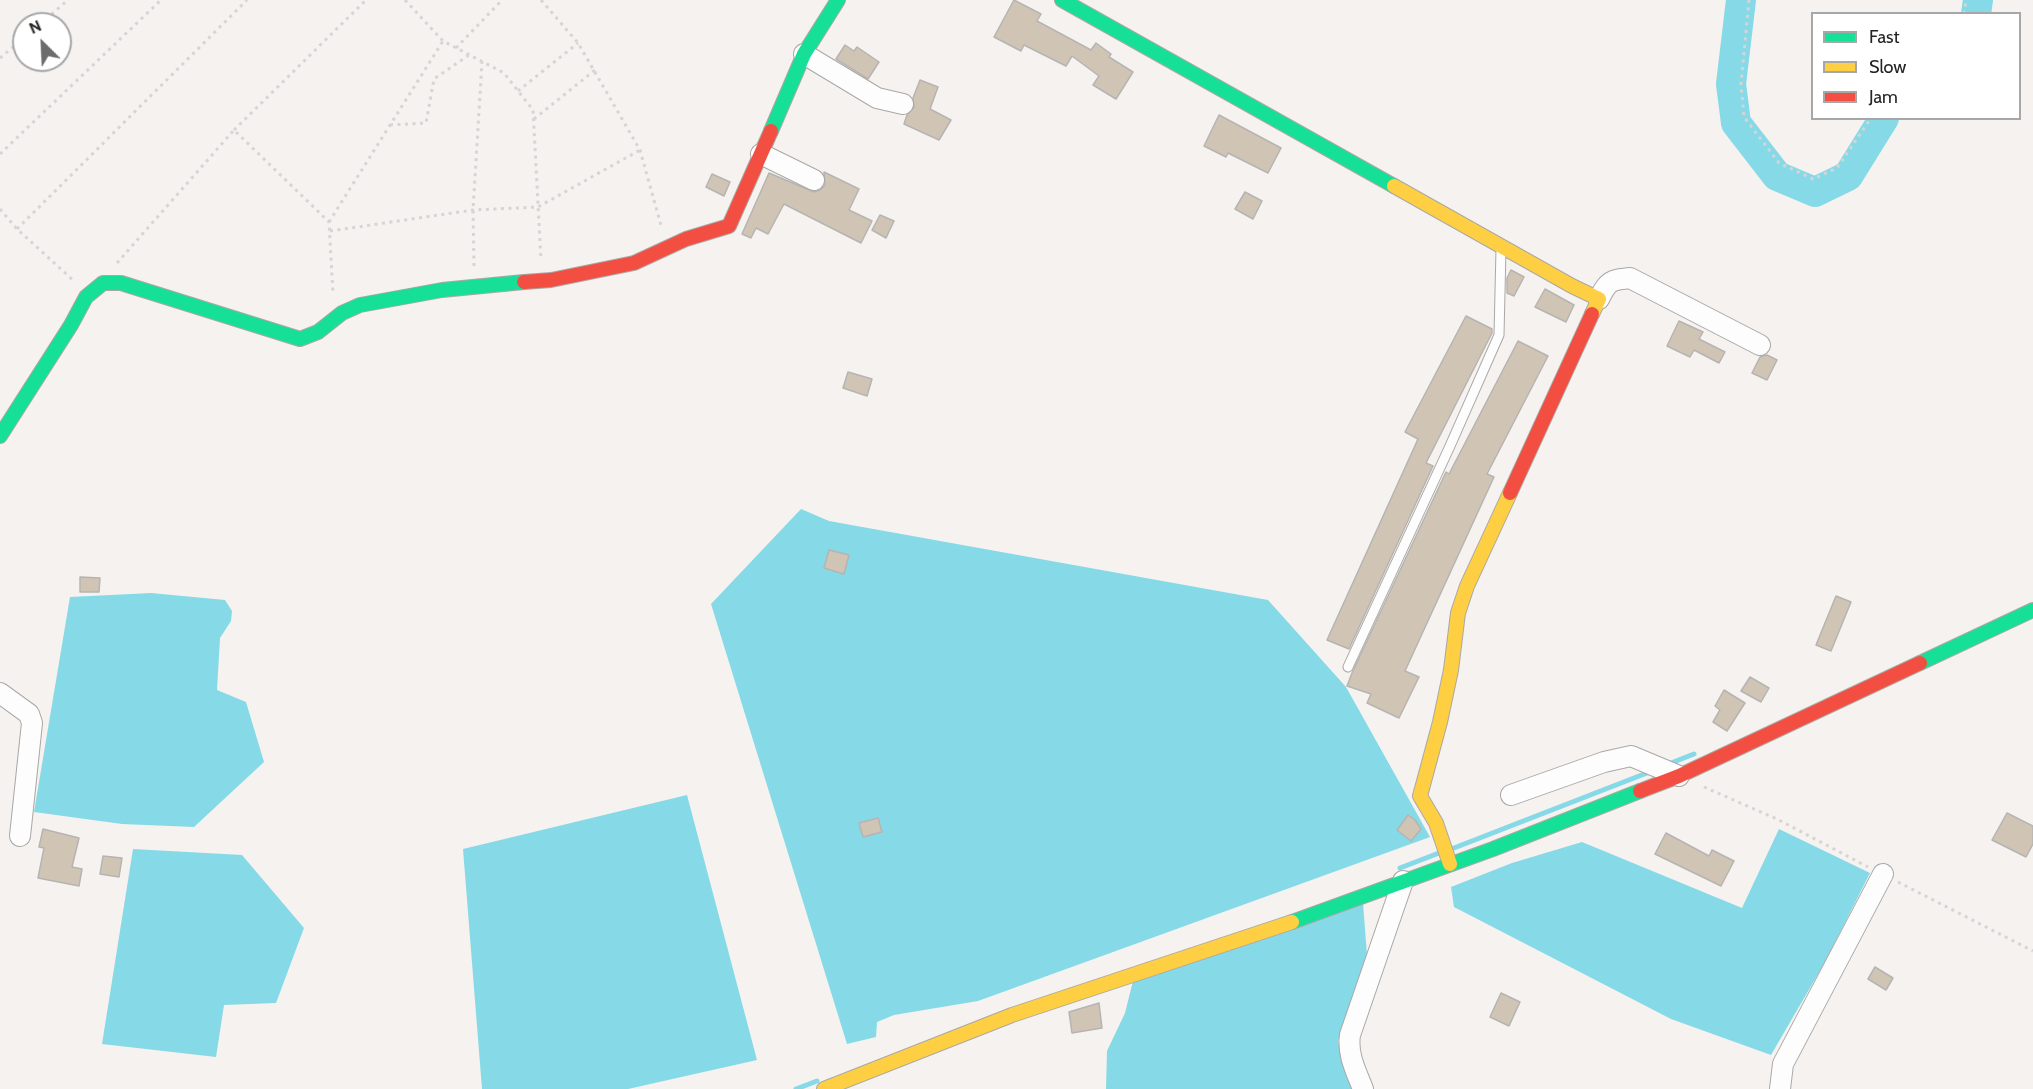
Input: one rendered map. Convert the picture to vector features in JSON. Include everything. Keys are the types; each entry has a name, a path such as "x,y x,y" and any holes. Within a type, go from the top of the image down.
{"street":[{"path":"0,436 71,325 86,297 103,283 121,283 300,339 318,332 342,314 360,305 442,290 551,280 634,264 686,239 729,226 804,54 838,0"},
{"path":"1062,0 1599,299"},
{"path":"804,54 877,98 903,104"},
{"path":"761,154 814,180"},
{"path":"1447,855 1436,823 1421,801 1420,795 1451,670 1458,613 1467,586 1495,523 1606,285 1612,281 1630,278 1760,345"},
{"path":"824,1089 1012,1016 1282,925 1403,881 1447,855 1493,849 1671,773 2033,610"},
{"path":"0,693 29,714 32,723 20,836"},
{"path":"1511,795 1604,762 1631,756 1671,773"},
{"path":"1780,1089 1783,1064 1883,874"},
{"path":"1363,1089 1348,1046 1350,1035 1403,881"}],"lane":[{"path":"1347,667 1450,446 1498,335 1501,246"}],"path":[{"path":"54,12 68,0"},
{"path":"0,154 161,0"},
{"path":"17,229 247,0"},
{"path":"115,265 234,130 366,0"},
{"path":"456,48 502,0"},
{"path":"541,0 578,43 640,150 664,237"},
{"path":"1749,0 1741,84 1744,117 1779,163 1814,179 1837,168 1869,120"},
{"path":"407,1 443,41 504,73 533,110 541,261"},
{"path":"334,302 329,222 443,41"},
{"path":"518,91 578,43"},
{"path":"0,58 12,48"},
{"path":"390,125 426,123 434,79 469,55"},
{"path":"474,272 473,210 482,62"},
{"path":"534,118 595,70"},
{"path":"234,130 329,222"},
{"path":"330,231 473,210 538,207 640,150"},
{"path":"0,209 17,229 76,283"},
{"path":"1671,773 1777,819 2033,951"}],"water":[{"path":"801,509 829,521 1268,600 1346,687 1430,837 978,1001 894,1015 877,1022 876,1037 847,1044 711,604"},
{"path":"151,593 225,600 232,611 231,621 220,638 217,690 246,702 264,762 194,827 122,824 34,812 70,597"},
{"path":"687,795 757,1060 628,1089 482,1089 463,849"},
{"path":"1779,829 1870,873 1825,962 1771,1055 1671,1019 1454,907 1451,887 1512,863 1582,842 1742,908"},
{"path":"133,849 242,855 304,928 276,1003 224,1005 216,1057 102,1044"},
{"path":"1363,903 1367,955 1338,1041 1352,1089 1106,1089 1107,1051 1125,1013 1133,981"}],"building":[{"path":"1014,0 1041,14 1037,21 1091,50 1096,43 1111,54 1109,57 1133,72 1116,99 1093,85 1099,76 1072,56 1066,66 1024,45 1021,51 994,37"},
{"path":"845,45 854,51 857,47 879,62 868,79 836,59"},
{"path":"920,80 938,87 930,109 951,120 939,140 904,124 907,115 914,107 913,98"},
{"path":"1219,115 1281,148 1268,173 1228,153 1226,157 1204,146"},
{"path":"824,172 859,189 849,210 872,221 861,243 784,204 768,234 756,228 751,238 742,234 769,173 814,192 825,185"},
{"path":"712,174 730,182 724,196 706,187"},
{"path":"1245,192 1262,201 1253,219 1235,209"},
{"path":"880,215 894,221 886,238 872,230"},
{"path":"1511,270 1524,277 1514,296 1507,293 1507,278"},
{"path":"1545,289 1574,305 1566,322 1535,307"},
{"path":"1466,316 1492,329 1492,333 1426,463 1433,466 1349,649 1327,640 1418,439 1405,432"},
{"path":"1679,321 1703,332 1699,339 1725,352 1719,363 1694,350 1690,357 1667,346"},
{"path":"1518,341 1548,356 1487,474 1494,477 1405,671 1419,677 1399,718 1367,703 1371,694 1347,686 1446,472 1449,474"},
{"path":"1767,355 1777,360 1767,380 1752,373 1760,357"},
{"path":"848,372 872,379 867,396 843,388"},
{"path":"829,550 849,555 844,574 824,568"},
{"path":"80,577 100,578 99,592 80,592"},
{"path":"1836,596 1851,602 1831,651 1816,645"},
{"path":"1750,677 1769,688 1761,702 1741,691"},
{"path":"1724,690 1745,703 1727,731 1713,722 1720,710 1715,706"},
{"path":"2007,813 2033,826 2033,844 2026,857 1992,840"},
{"path":"1408,815 1421,829 1411,841 1397,830"},
{"path":"878,818 882,832 863,837 859,823"},
{"path":"43,829 79,838 72,867 82,869 79,886 38,878 44,848 39,847"},
{"path":"1666,833 1709,856 1712,850 1734,861 1721,886 1655,854"},
{"path":"103,856 122,858 119,877 100,874"},
{"path":"1875,967 1893,978 1886,990 1868,979"},
{"path":"1501,993 1520,1002 1509,1026 1490,1017"},
{"path":"1099,1003 1102,1028 1072,1033 1069,1012"}],"waterway":[{"path":"1741,0 1731,84 1736,123 1777,176 1815,192 1848,176 1883,120"},
{"path":"1976,12 1978,0"},
{"path":"1666,765 1694,754"},
{"path":"1454,848 1652,771"},
{"path":"1400,868 1439,853"},
{"path":"796,1089 817,1081"}],"traffic: fast":[{"path":"771,131 804,54 838,0"},
{"path":"1062,0 1394,186"},
{"path":"0,436 71,325 86,297 103,283 121,283 300,339 318,332 342,313 360,305 442,290 524,282"},
{"path":"1920,663 2033,610"},
{"path":"1292,922 1493,849 1640,791"}],"traffic: slow":[{"path":"1394,186 1599,299 1592,314"},
{"path":"1450,864 1436,823 1420,796 1451,670 1458,613 1467,586 1510,493"},
{"path":"824,1089 1012,1015 1292,922"}],"traffic: jam":[{"path":"524,282 551,280 634,263 686,239 729,226 771,131"},
{"path":"1510,493 1592,314"},
{"path":"1640,791 1679,776 1920,663"}]}
